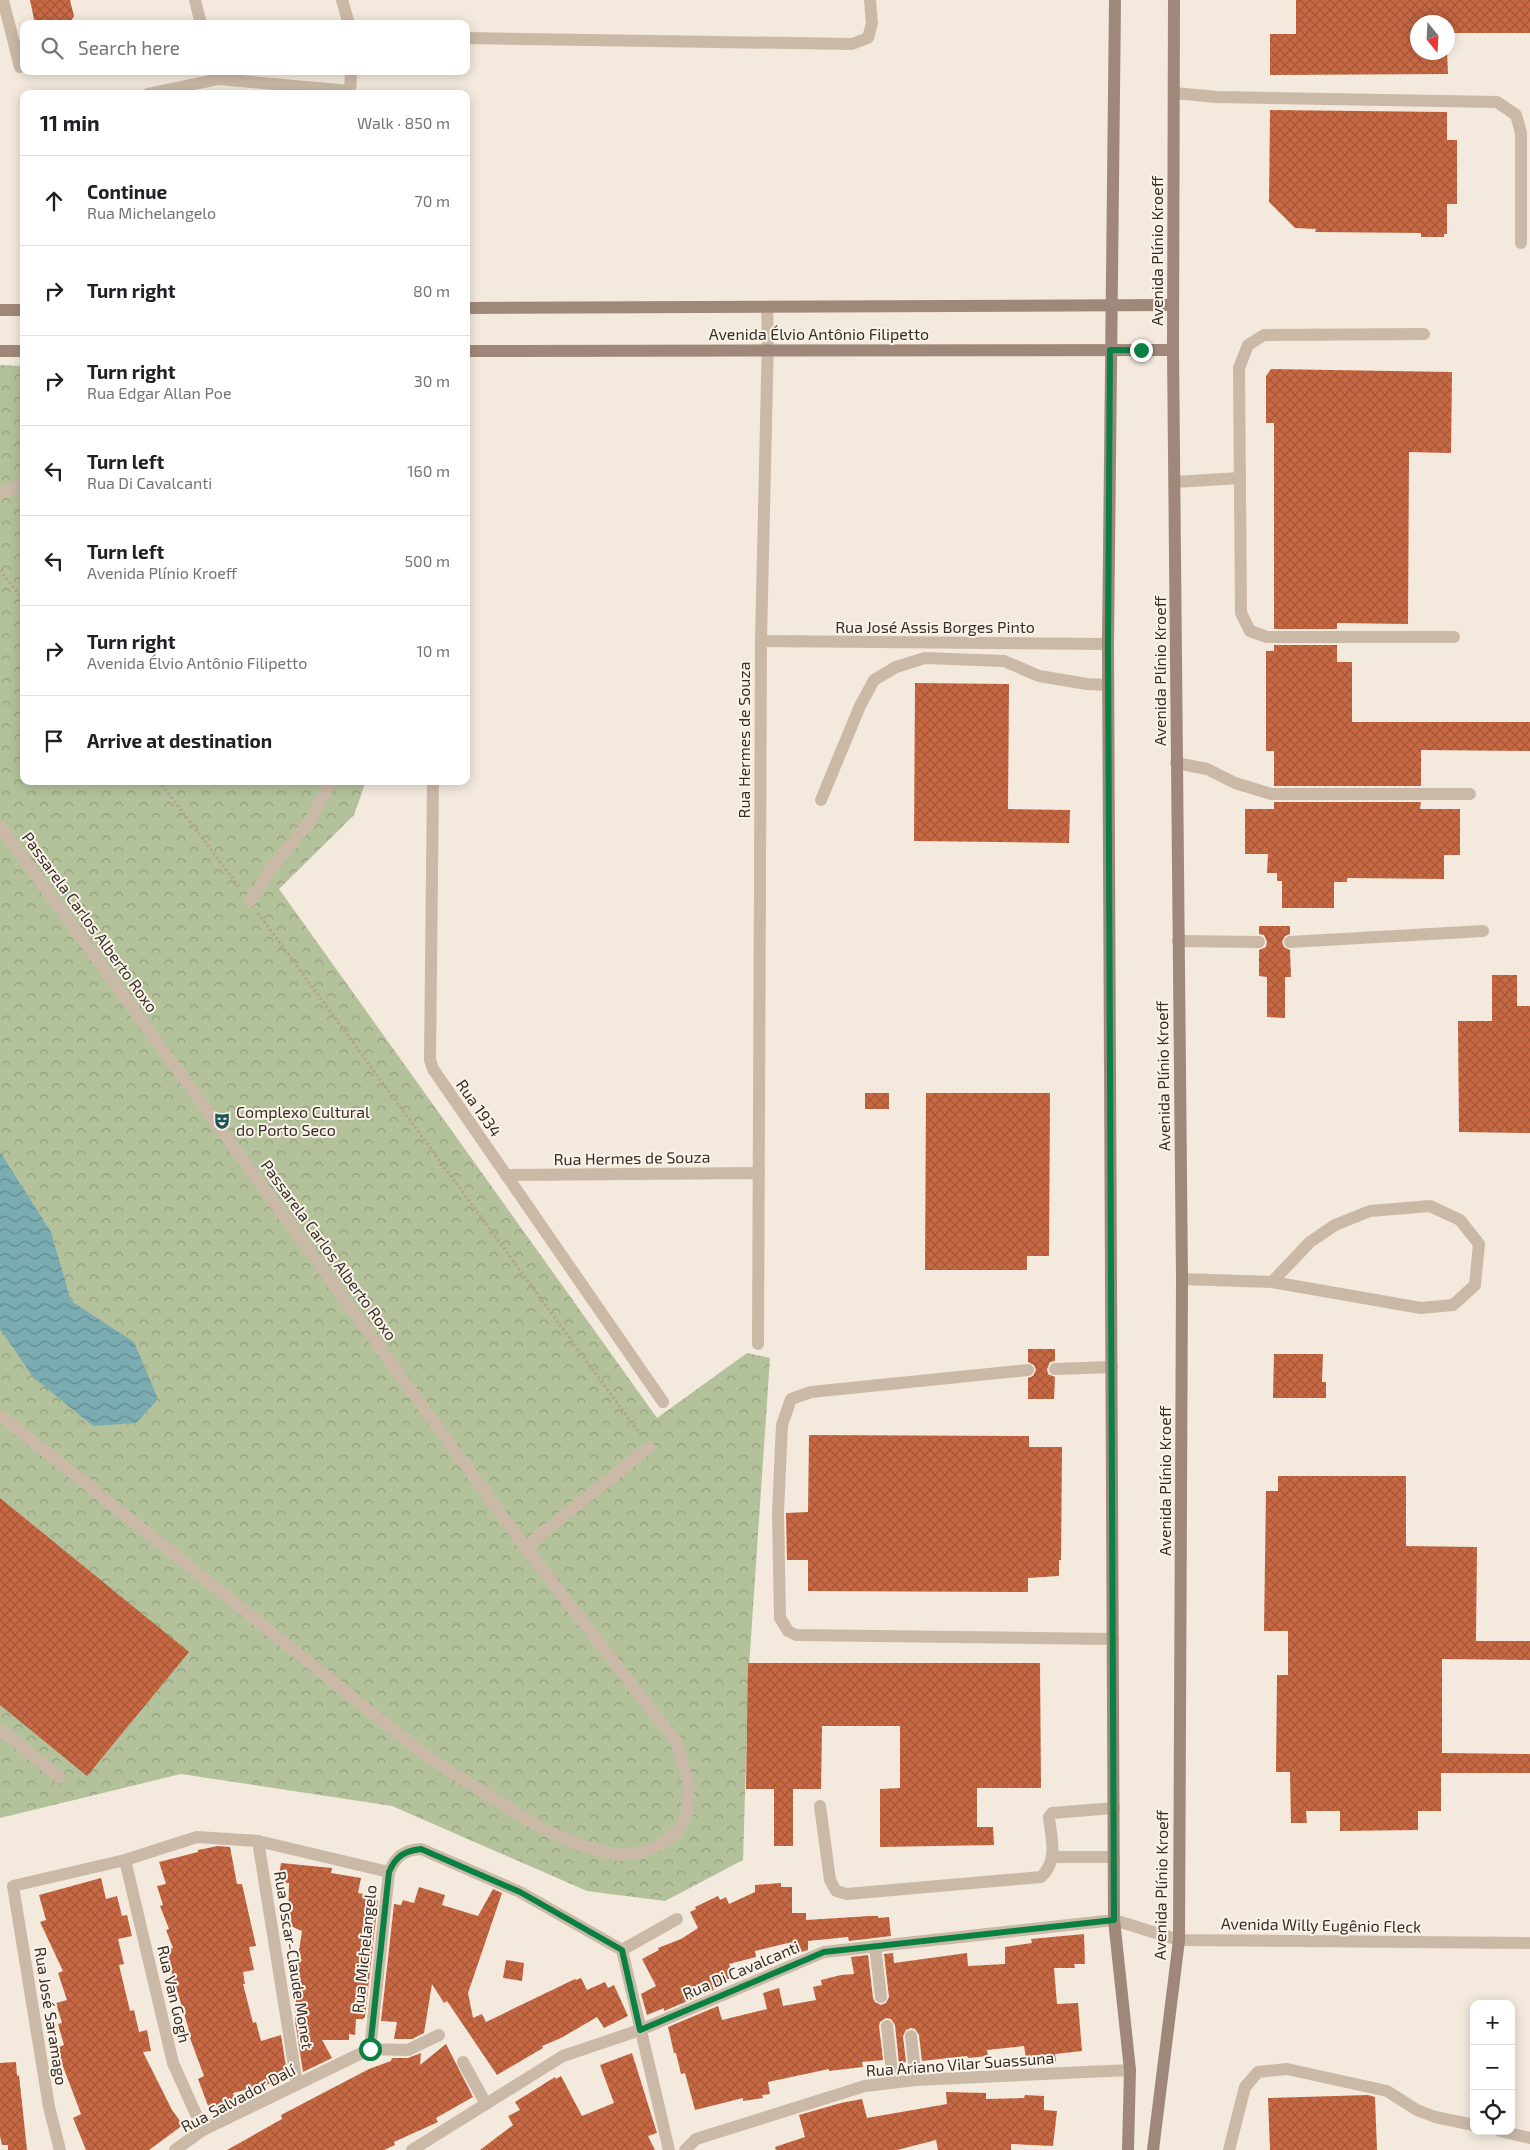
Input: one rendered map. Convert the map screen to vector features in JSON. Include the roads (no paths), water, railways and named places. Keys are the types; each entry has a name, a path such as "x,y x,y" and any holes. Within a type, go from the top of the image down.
{"main road":[{"path":"1115,0 1108,644 1114,1920 1130,2070 1128,2150"},
{"name":"Avenida Plínio Kroeff","path":"1153,2150 1179,1940 1182,1278 1172,305 1174,0"},
{"name":"Avenida Élvio Antônio Filipetto","path":"470,309 1172,305"},
{"path":"0,310 20,310"},
{"name":"Avenida Élvio Antônio Filipetto","path":"470,351 1173,350"},
{"path":"0,352 20,351"}],"street":[{"path":"4,0 20,67"},
{"path":"195,0 200,20"},
{"path":"342,0 348,20"},
{"path":"470,38 852,44 868,38 872,23 870,0"},
{"path":"162,90 218,75 328,90"},
{"path":"350,90 351,75"},
{"path":"1174,93 1218,97 1497,102 1516,115 1521,133 1521,243"},
{"name":"Rua Hermes de Souza","path":"758,1344 761,641 766,351 768,338 767,307"},
{"path":"1424,334 1264,335 1248,346 1239,368 1241,613 1250,631 1267,637 1454,637"},
{"path":"1174,482 1240,478"},
{"path":"0,493 20,485"},
{"name":"Rua José Assis Borges Pinto","path":"761,641 1108,644"},
{"path":"821,800 860,706 874,680 896,666 924,658 1004,661 1039,676 1087,684 1108,685"},
{"path":"1176,763 1207,769 1235,783 1272,794 1470,794"},
{"path":"250,901 271,869 310,821 329,785"},
{"name":"Rua 1934","path":"433,785 430,1060 433,1069 663,1402"},
{"name":"Passarela Carlos Alberto Roxo","path":"0,826 525,1547 676,1742 689,1784 687,1814 678,1832 658,1846 640,1853 619,1855 584,1847 541,1828 426,1756 0,1415"},
{"path":"1290,942 1483,931"},
{"path":"1178,941 1259,942"},
{"name":"Rua Hermes de Souza","path":"506,1175 759,1173"},
{"path":"1182,1278 1272,1282 1421,1308 1453,1305 1475,1285 1479,1244 1460,1220 1430,1206 1370,1211 1335,1225 1310,1242 1272,1282"},
{"path":"1055,1369 1112,1368"},
{"path":"1028,1370 811,1392 791,1399 782,1425 778,1512 780,1618 788,1632 796,1635 1113,1639"},
{"path":"525,1547 649,1447"},
{"path":"0,1730 59,1777"},
{"path":"820,1806 830,1880 836,1891 847,1894 1041,1877 1050,1869 1053,1857 1049,1817 1052,1813 1114,1808"},
{"path":"125,1860 197,1837 258,1841 389,1872"},
{"name":"Rua Oscar-Claude Monet","path":"258,1841 297,2084"},
{"name":"Rua Michelangelo","path":"370,2049 389,1872 400,1855 410,1850 421,1849 520,1892 622,1950"},
{"path":"1053,1857 1114,1857"},
{"name":"Rua José Saramago","path":"60,2150 49,2107 13,1886 125,1860"},
{"name":"Rua Van Gogh","path":"125,1860 173,2063 203,2130"},
{"path":"669,2150 622,1950 676,1919"},
{"name":"Avenida Willy Eugênio Fleck","path":"1114,1920 1179,1940 1530,1943"},
{"name":"Rua Di Cavalcanti","path":"412,2150 563,2056 640,2030 824,1952 1114,1920"},
{"path":"875,1946 881,1997"},
{"path":"887,2026 892,2082"},
{"path":"370,2049 408,2050 439,2035"},
{"path":"911,2036 916,2080"},
{"name":"Rua Salvador Dalí","path":"175,2150 203,2130 370,2049"},
{"path":"463,2062 486,2104"},
{"path":"1229,2150 1246,2087 1258,2072 1288,2069 1387,2091 1417,2110 1435,2117 1470,2125"},
{"name":"Rua Ariano Vilar Suassuna","path":"685,2150 696,2139 864,2086 916,2080 1130,2070"},
{"path":"1515,2134 1530,2138"}],"water":[{"path":"0,1152 51,1232 71,1301 134,1342 158,1399 136,1423 93,1426 33,1377 0,1329"}],"place":[{"name":"Complexo Cultural do Porto Seco","path":"222,1121"}]}
